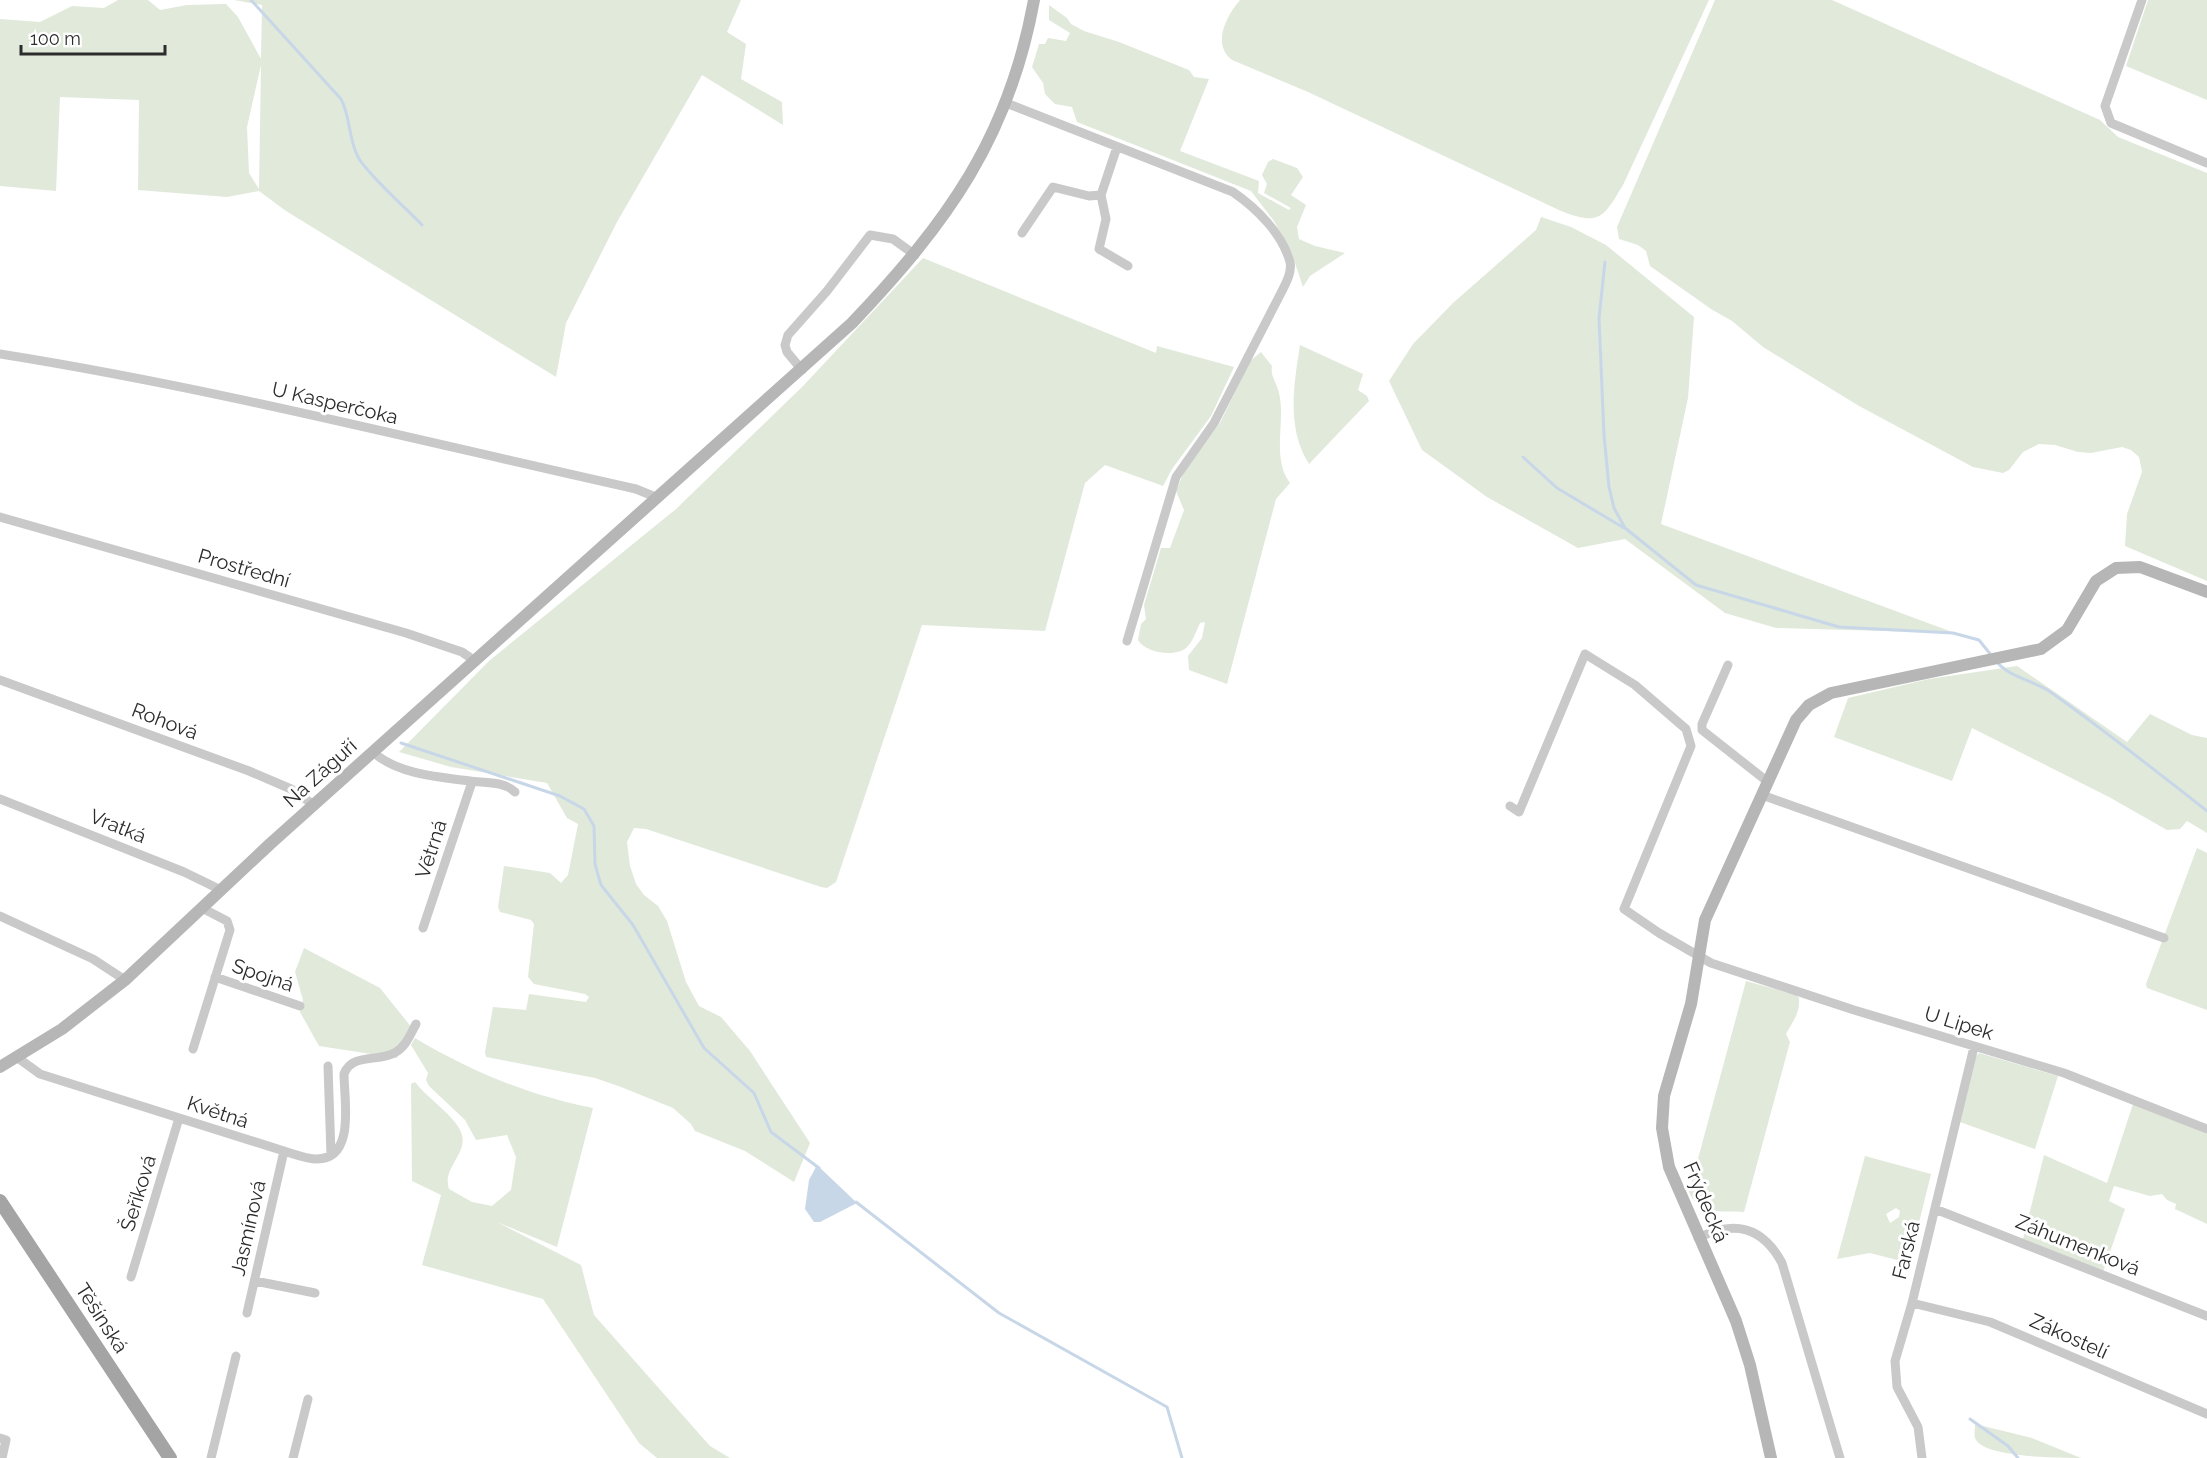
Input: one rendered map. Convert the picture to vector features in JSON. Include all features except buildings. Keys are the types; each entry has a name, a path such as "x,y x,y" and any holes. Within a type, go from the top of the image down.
{"main road":[{"name":"Těšínská","path":"0,1201 170,1458"}],"street":[{"name":"Na Záguří","path":"0,1068 70,1023 125,980 314,805 852,323 915,255 967,183 1006,104 1027,37 1034,0"},
{"path":"2142,0 2105,106 2106,115 2111,123 2207,164"},
{"path":"1006,104 1233,192 1251,205 1273,229 1290,263 1289,276 1283,289 1214,423 1176,477 1127,641"},
{"path":"1117,147 1101,195 1106,219 1099,249 1128,266"},
{"path":"1022,233 1048,191 1053,187 1089,196 1101,195"},
{"path":"802,370 787,352 785,345 788,335 827,291 870,235 893,239 915,255"},
{"name":"U Kasperčoka","path":"0,354 262,405 636,489 658,498"},
{"name":"Prostřední","path":"0,517 406,633 462,652 475,661"},
{"name":"Frýdecká","path":"1771,1458 1747,1354 1722,1288 1698,1238 1669,1167 1662,1128 1667,1081 1691,1004 1706,920 1796,720 1815,702 1842,690 1984,662 2041,648 2061,636 2096,581 2116,568 2140,567 2207,592"},
{"name":"U Lipek","path":"1510,806 1522,814 1585,654 1635,685 1686,729 1691,746 1624,909 1699,956 1817,998 2076,1077 2207,1129"},
{"path":"1728,665 1701,724 1702,730 1768,782"},
{"name":"Rohová","path":"0,680 249,771 291,789 314,805"},
{"path":"373,752 398,767 472,782 495,784 515,792"},
{"name":"Větrná","path":"423,928 472,782"},
{"path":"1762,795 2164,938"},
{"name":"Vratká","path":"0,799 184,872 221,890"},
{"name":"Spojná","path":"193,1049 230,930 227,921 202,908"},
{"path":"0,915 85,955 125,980"},
{"name":"Spojná","path":"215,977 300,1006"},
{"path":"331,1155 339,1148 344,1136 344,1074 348,1066 355,1062 396,1052 416,1024"},
{"name":"Farská","path":"1922,1458 1918,1427 1900,1396 1894,1370 1896,1353 1912,1303 1974,1047"},
{"name":"Květná","path":"18,1058 40,1074 284,1151 318,1159 331,1155"},
{"path":"328,1066 331,1155"},
{"name":"Šeříková","path":"131,1277 180,1118"},
{"name":"Jasmínová","path":"247,1313 284,1151"},
{"name":"Záhumenková","path":"1935,1209 2207,1316"},
{"path":"1698,1238 1718,1228 1737,1227 1757,1235 1776,1252 1782,1263 1840,1458"},
{"path":"255,1281 315,1293"},
{"name":"Zákostelí","path":"1912,1303 1990,1322 2207,1414"},
{"path":"211,1458 236,1356"},
{"path":"293,1458 308,1399"},
{"path":"0,1438 6,1440 2,1458"}],"shaded area":[{"path":"118,0 148,0 160,10 187,5 226,4 238,17 261,59 262,5 234,0 741,0 727,32 746,44 741,79 782,102 783,125 702,75 617,222 566,323 556,377 286,211 259,191 227,197 138,190 139,100 60,97 56,191 0,186 0,19 40,22 72,6 104,8","holes":["261,65 259,189 249,173 247,127"]},
{"path":"1240,0 1709,0 1623,185 1605,212 1592,218 1584,218 1561,211 1308,92 1232,60 1223,46 1223,30 1230,13"},
{"path":"1715,0 1832,0 2100,120 2118,137 2207,173 2207,581 2125,546 2127,514 2142,472 2139,457 2131,450 2122,447 2091,453 2039,444 2023,452 2009,470 2003,473 1973,467 1859,406 1763,347 1732,321 1650,266 1646,251 1638,245 1619,239 1617,227"},
{"path":"2148,0 2207,0 2207,100 2126,66"},
{"path":"1049,5 1067,18 1071,24 1084,31 1119,42 1189,70 1194,77 1209,79 1180,151 1259,181 1258,193 1289,210 1291,208 1264,193 1267,184 1262,175 1268,162 1273,159 1297,168 1303,177 1291,195 1306,205 1297,227 1299,239 1315,246 1345,253 1310,276 1303,287 1292,254 1274,221 1251,191 1077,122 1072,107 1055,104 1045,94 1043,83 1032,67 1039,44 1045,44 1048,38 1066,41 1070,33 1049,20"},
{"path":"1541,217 1571,227 1606,245 1694,317 1688,398 1661,524 1955,633 1776,628 1725,613 1625,539 1578,548 1487,497 1422,450 1389,381 1413,344 1453,303 1536,230"},
{"path":"923,258 1156,353 1157,346 1234,367 1211,416 1172,469 1163,486 1105,465 1085,483 1045,631 922,625 836,882 827,888 821,887 646,829 634,828 627,842 630,866 636,884 644,895 658,906 667,921 686,982 699,1006 721,1017 750,1051 810,1143 794,1182 745,1151 695,1131 691,1124 673,1108 595,1078 486,1057 493,1007 526,1010 529,994 586,1002 589,997 585,994 534,984 528,977 534,924 531,920 500,912 498,907 504,866 550,873 561,883 568,875 578,824 567,818 547,783 451,767 399,752 489,661 676,509 803,386"},
{"path":"1300,345 1363,374 1358,390 1367,396 1369,401 1309,464 1297,436 1294,421 1294,390"},
{"path":"1261,352 1272,366 1279,393 1281,462 1290,483 1276,499 1227,684 1189,670 1188,656 1202,638 1205,622 1200,623 1191,643 1186,648 1174,653 1146,648 1138,640 1141,624 1146,619 1144,605 1161,548 1170,548 1184,510 1176,491 1183,474 1221,421 1250,361"},
{"path":"2017,666 2127,742 2150,714 2192,735 2207,738 2207,833 2187,821 2180,829 2167,830 2109,797 1972,728 1952,781 1834,737 1848,698 1929,679"},
{"path":"2197,848 2207,853 2207,1010 2147,988 2146,984"},
{"path":"304,948 380,988 412,1028 397,1058 319,1046 300,1012 303,1000 295,972"},
{"path":"1746,981 1796,995 1799,998 1799,1004 1786,1034 1790,1042 1744,1212 1712,1210 1699,1205 1689,1192"},
{"path":"415,1038 501,1081 546,1097 593,1108 557,1247 497,1222 581,1265 594,1315 710,1446 730,1458 657,1458 639,1443 543,1299 422,1265 441,1195 412,1181 411,1084 415,1082 449,1115 462,1135 461,1149 449,1175 449,1189 472,1202 492,1206 511,1190 516,1157 507,1135 476,1140 465,1120 429,1086 426,1080 428,1073 411,1045"},
{"path":"1979,1053 2058,1076 2035,1149 1960,1122 1974,1058"},
{"path":"2133,1104 2207,1134 2207,1224 2175,1209 2176,1204 2167,1200 2162,1194 2150,1196 2114,1186 2109,1201 2125,1209 2103,1272 2023,1239 2044,1155 2107,1183"},
{"path":"1865,1156 1931,1174 1909,1263 1870,1253 1837,1259","holes":["1896,1208 1900,1211 1899,1217 1890,1223 1886,1214"]},
{"path":"1975,1424 2032,1438 2081,1458 2023,1456 1992,1450 1981,1445 1975,1438"}],"water":[{"path":"817,1165 857,1203 820,1222 814,1222 805,1209 809,1180"}],"waterway":[{"path":"251,0 341,99 358,157 378,182 422,225"},
{"path":"1605,262 1599,318 1604,435 1609,487 1614,508 1625,528 1696,585 1839,627 1953,633 1979,640 1991,655"},
{"path":"1523,457 1557,488 1624,528"},
{"path":"1997,662 2014,675 2049,691 2207,811"},
{"path":"401,743 560,796 584,809 594,826 595,864 601,885 633,925 704,1048 754,1093 771,1132 819,1168"},
{"path":"856,1202 999,1313 1167,1407 1182,1458"},
{"path":"1970,1419 2008,1446 2018,1458"}]}
